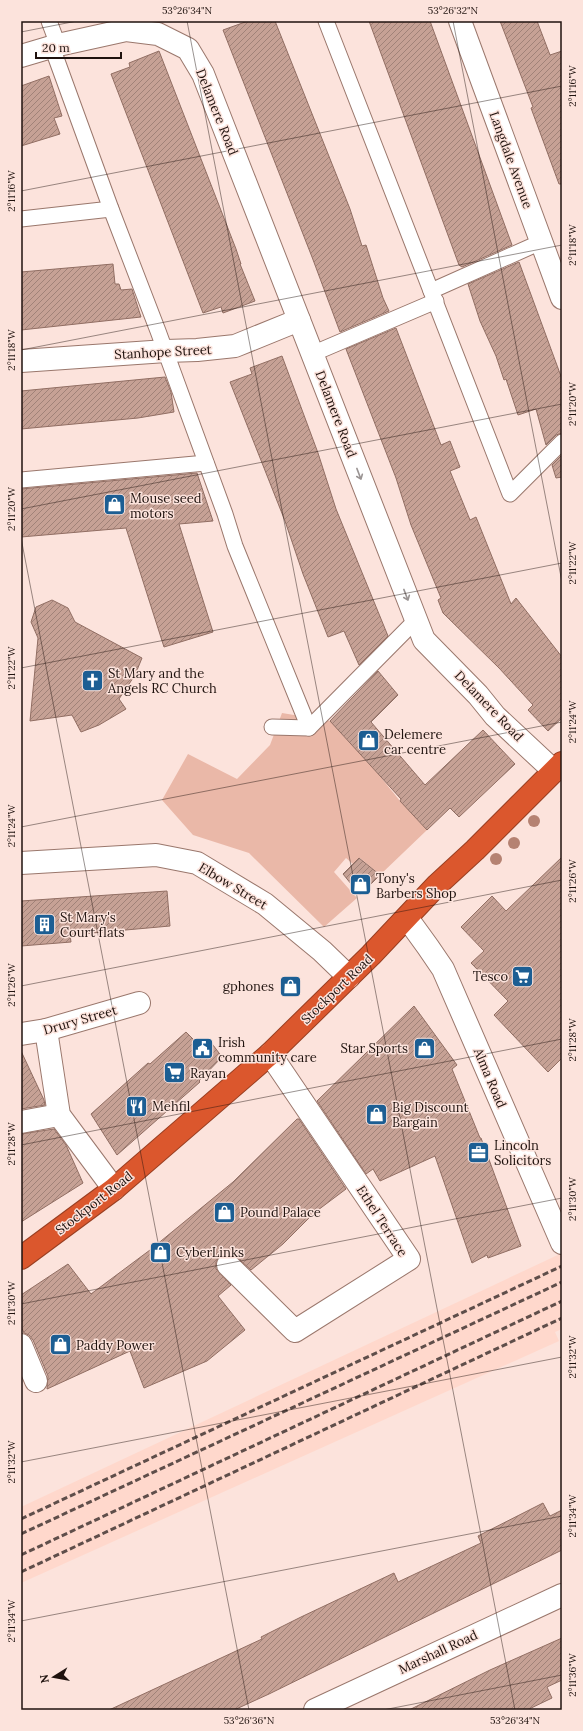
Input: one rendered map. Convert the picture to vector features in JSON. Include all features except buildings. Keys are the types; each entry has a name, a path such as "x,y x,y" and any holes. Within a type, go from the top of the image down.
{"highway":[{"name":"Stockport Road","path":"21,1258 114,1189 270,1054 407,918 437,885 475,850 558,767"}],"street":[{"name":"Langdale Avenue","path":"460,21 562,298"},
{"name":"Delamere Road","path":"21,56 55,46 126,30 158,34 188,49 203,74 424,640 478,695 495,716 558,767"},
{"name":"Stanhope Street","path":"21,361 197,350 235,346 300,320"},
{"name":"Elbow Street","path":"21,863 156,855 198,863 265,904 322,951 348,977"},
{"name":"Alma Road","path":"407,918 443,969 562,1243"},
{"name":"Drury Street","path":"21,1034 46,1030 139,1003"},
{"path":"46,1030 59,1115 114,1189"},
{"name":"Ethel Terrace","path":"228,1265 295,1331 409,1259 270,1054"},
{"path":"21,1122 59,1115"},
{"path":"21,1345 36,1381"},
{"name":"Marshall Road","path":"315,1710 562,1595"}],"lane":[{"path":"49,21 55,46 111,209 166,351 235,546 309,728"},
{"path":"326,21 510,494 562,442"},
{"path":"21,219 111,209"},
{"path":"312,354 434,296 541,242"},
{"path":"21,480 206,463"},
{"path":"272,727 309,728 416,620"}],"shaded area":[{"path":"282,713 330,721 427,830 380,875 360,858 353,864 346,858 334,872 357,898 324,927 249,853 193,835 162,800 188,754 237,779 270,745"},
{"path":"562,1253 562,1329 555,1332 559,1341 21,1583 21,1507"}],"railway":[{"path":"21,1519 562,1266"},
{"path":"21,1534 562,1282"},
{"path":"21,1555 562,1301"},
{"path":"21,1572 562,1318"}],"place":[{"name":"Mouse seed motors","path":"114,505"},
{"name":"St Mary and the Angels RC Church","path":"93,680"},
{"name":"Delemere car centre","path":"368,741"},
{"name":"Tony's Barbers Shop","path":"361,885"},
{"name":"St Mary's Court flats","path":"45,924"},
{"name":"Tesco","path":"523,976"},
{"name":"gphones","path":"290,986"},
{"name":"Star Sports","path":"424,1048"},
{"name":"Irish community care","path":"203,1049"},
{"name":"Rayan","path":"175,1073"},
{"name":"Mehfil","path":"136,1106"},
{"name":"Big Discount Bargain","path":"377,1114"},
{"name":"Lincoln Solicitors","path":"479,1152"},
{"name":"Pound Palace","path":"225,1212"},
{"name":"CyberLinks","path":"160,1252"},
{"name":"Paddy Power","path":"61,1345"}]}
